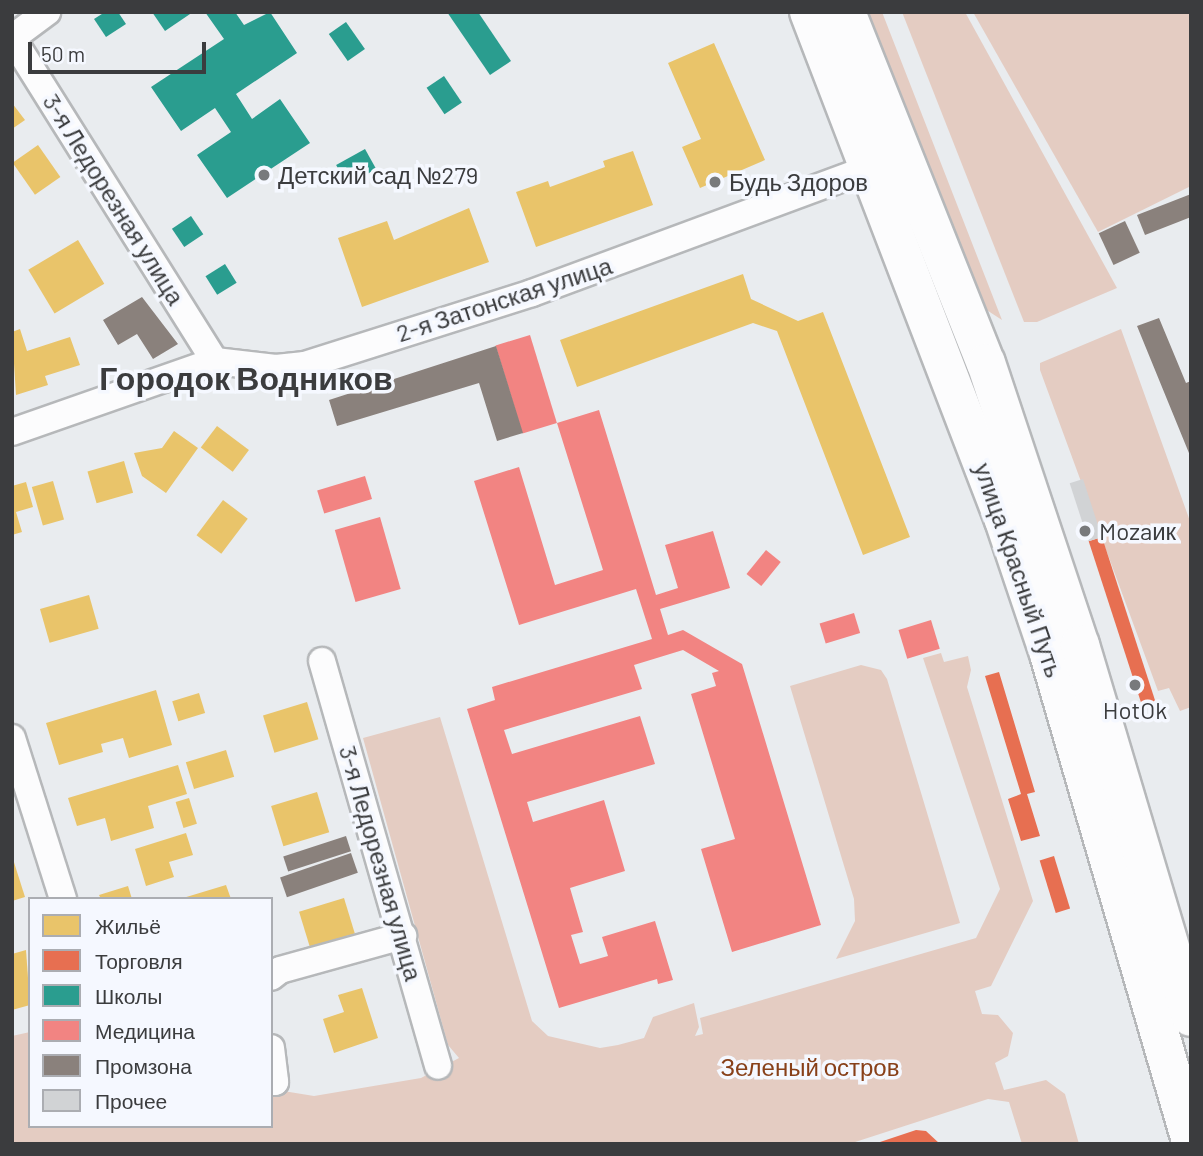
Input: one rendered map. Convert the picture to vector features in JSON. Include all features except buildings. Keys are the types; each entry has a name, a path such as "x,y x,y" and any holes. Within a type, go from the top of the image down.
{"main road":[{"name":"улица Красный Путь","path":"809,12 951,379 1049,654 1191,1141"},
{"name":"улица Красный Путь","path":"846,12 986,363 1080,645 1191,1017"}],"street":[{"path":"12,38 47,12"},
{"name":"3-я Ледорезная улица","path":"12,38 215,360"},
{"name":"2-я Затонская улица","path":"12,432 215,360 276,368 305,365 533,293 870,168"},
{"path":"951,379 986,363"},
{"name":"3-я Ледорезная улица","path":"322,661 403,936 438,1066"},
{"path":"12,738 62,897"},
{"path":"273,975 280,970 403,936"},
{"path":"273,1065 273,1082"}],"green space":[{"path":"864,12 882,12 1002,320 982,307 966,276 925,154"},
{"path":"902,12 965,12 1117,288 1037,322 1024,322"},
{"path":"973,12 1191,12 1191,186 1098,232"},
{"path":"1121,329 1191,524 1191,707 1180,711 1169,688 1158,691 1040,370 1040,363"},
{"name":"Зеленый остров","path":"941,653 944,662 968,656 971,670 967,687 1033,901 991,986 975,991 982,1014 998,1015 1013,1033 1008,1056 995,1063 1004,1090 1046,1080 1065,1094 1079,1144 1022,1144 1009,1102 988,1099 849,1144 12,1144 12,1036 28,1032 28,1128 273,1128 273,1089 314,1096 421,1078 459,1058 448,1045 363,738 440,717 532,1021 548,1036 600,1048 618,1045 644,1038 653,1017 694,1003 699,1027 695,1036 703,1034 700,1018 976,938 1000,889 923,658"},
{"path":"861,665 881,670 887,679 960,923 836,959 855,921 854,899 790,686"}],"place":[{"name":"Детский сад №279","path":"264,175"},
{"name":"Будь Здоров","path":"715,182"},
{"name":"Mozaик","path":"1085,531"},
{"name":"HotOk","path":"1135,685"}],"district":[{"name":"Городок Водников","path":"246,377"}]}
